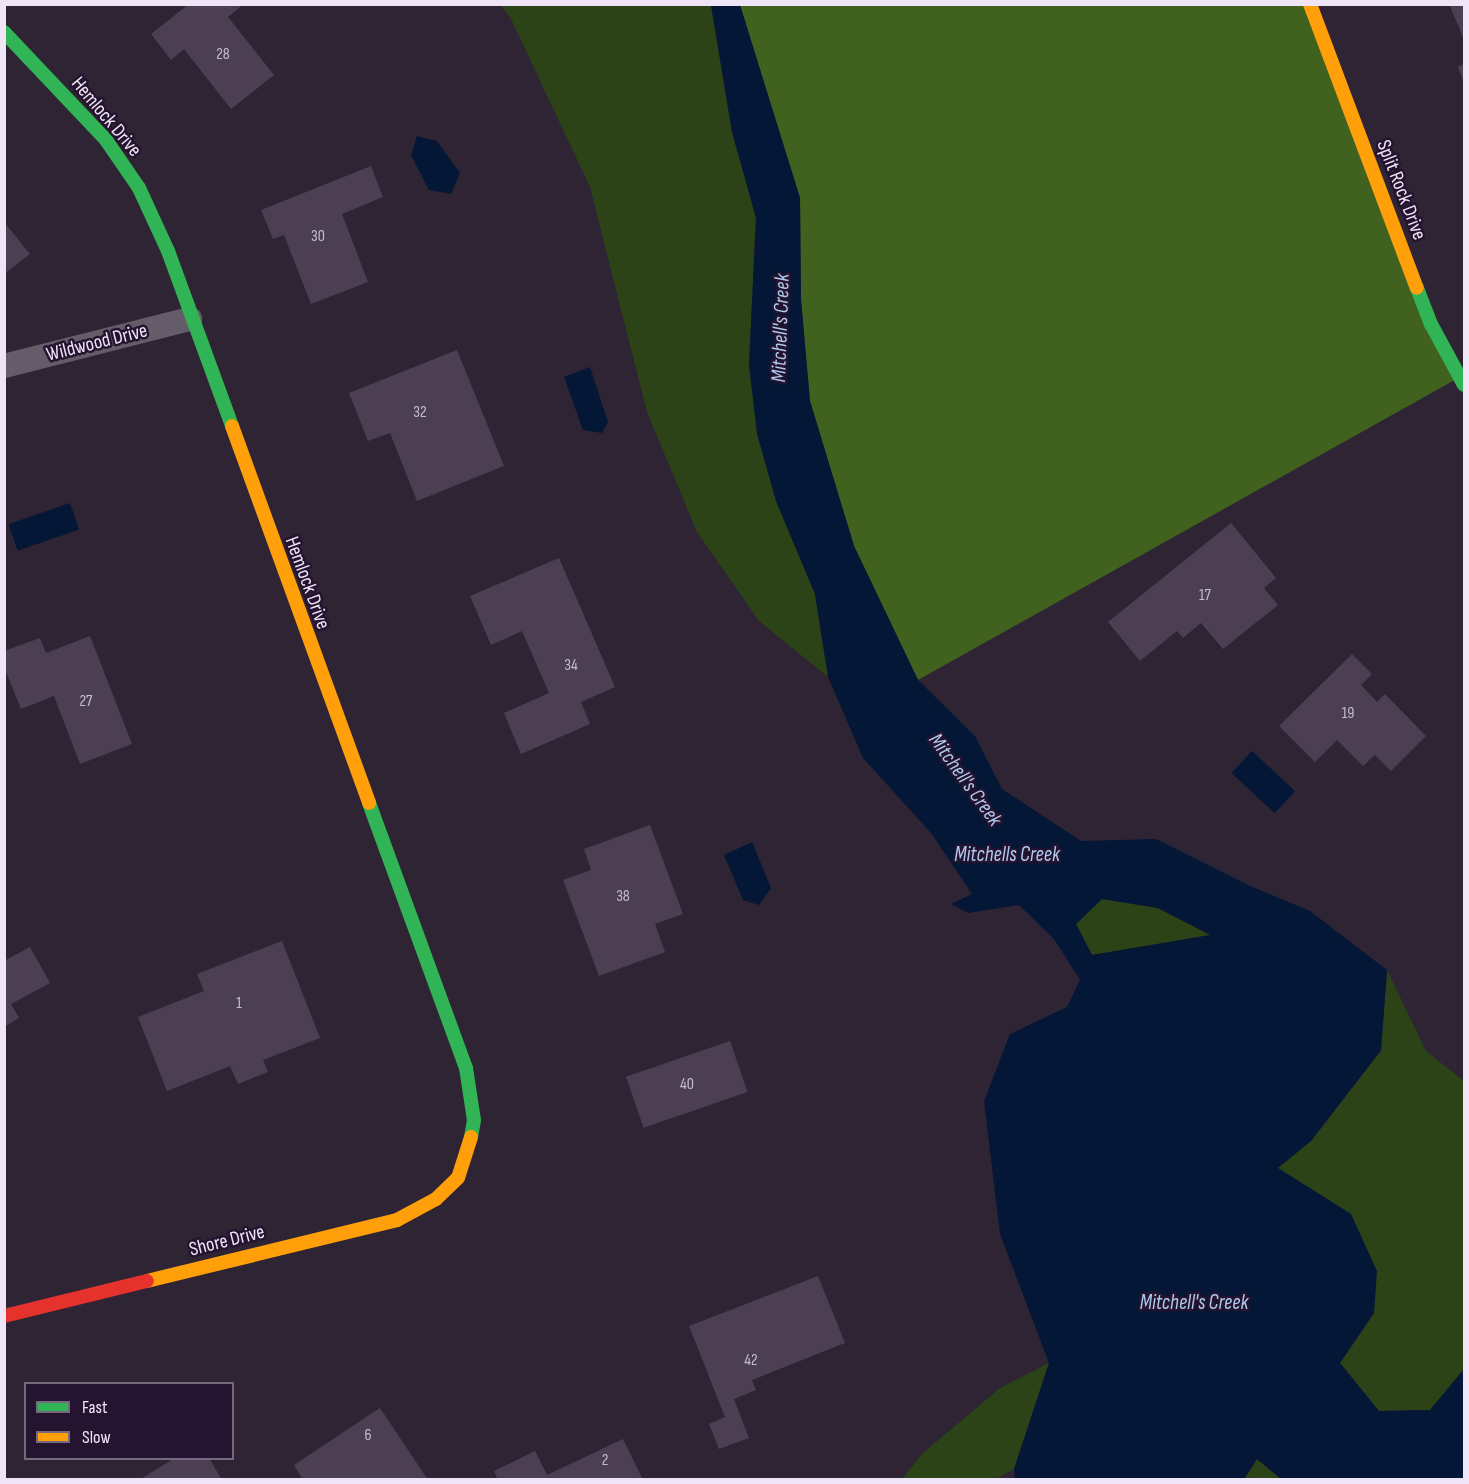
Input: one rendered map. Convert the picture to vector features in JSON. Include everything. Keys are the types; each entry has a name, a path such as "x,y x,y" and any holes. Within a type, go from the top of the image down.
{"street":[{"name":"Split Rock Drive","path":"1310,4 1431,324 1464,385"},
{"name":"Hemlock Drive","path":"4,32 106,141 139,188 168,251 190,319 466,1068 474,1120 469,1152 458,1178 449,1186"},
{"name":"Wildwood Drive","path":"4,366 190,319"},
{"name":"Shore Drive","path":"4,1316 397,1220 436,1199 449,1186"}],"green space":[{"path":"500,5 711,5 732,132 756,218 749,365 776,501 815,594 828,677 759,621 697,532 647,412 590,187 511,19"},
{"path":"740,5 1310,5 1460,377 918,680 854,546 810,401 801,300 800,198"},
{"path":"1102,899 1158,908 1211,935 1092,955 1076,924"},
{"path":"1387,970 1426,1051 1464,1081 1464,1369 1430,1410 1379,1411 1340,1363 1374,1313 1277,1168 1311,1141 1381,1051"},
{"path":"1049,1363 1014,1469 996,1479 901,1480 923,1453 1000,1388"},
{"path":"1257,1459 1281,1479 1244,1480"}],"water":[{"name":"Mitchell's Creek","path":"711,5 740,5 800,198 801,300 810,401 854,546 918,680 975,736 1002,789 1081,841 1156,839 1248,885 1310,911 1387,970 1381,1050 1311,1141 1278,1168 1351,1214 1377,1271 1374,1313 1340,1363 1379,1411 1430,1410 1464,1369 1464,1479 1281,1479 1257,1459 1244,1479 1015,1479 1014,1469 1049,1363 1000,1234 984,1101 1010,1034 1067,1007 1080,980 1054,939 1019,905 968,913 951,904 972,894 931,833 863,758 828,677 815,594 776,501 757,434 749,365 756,218 732,132","holes":["1102,899 1158,908 1210,935 1092,955 1076,924"]},
{"path":"417,136 437,141 460,173 451,194 429,190 411,155"},
{"path":"590,367 608,422 602,433 583,430 564,377"},
{"path":"70,503 79,529 18,551 9,524"},
{"path":"1252,751 1295,791 1275,813 1232,773"},
{"path":"752,842 771,888 759,905 743,900 724,855"}],"building":[{"path":"189,4 244,4 228,17 274,75 231,109 184,49 171,60 151,34"},
{"path":"1449,4 1464,4 1464,39"},
{"path":"1464,64 1464,83 1458,67"},
{"path":"371,166 383,197 342,214 368,282 311,304 284,235 273,239 261,210"},
{"path":"4,222 30,254 4,274"},
{"path":"457,350 504,466 417,501 390,433 368,441 349,393"},
{"path":"1231,523 1276,578 1264,588 1278,605 1223,649 1201,623 1183,638 1177,631 1140,661 1108,622"},
{"path":"559,558 615,687 581,702 590,724 521,754 504,713 549,693 522,631 491,645 470,596"},
{"path":"90,636 132,744 80,764 54,696 21,709 4,667 4,651 40,638 46,653"},
{"path":"1352,654 1372,674 1361,685 1377,702 1385,694 1426,736 1391,771 1375,755 1363,766 1337,740 1315,762 1279,726"},
{"path":"650,825 683,914 655,924 665,952 599,976 563,880 591,870 584,849"},
{"path":"282,941 320,1038 263,1060 268,1072 238,1084 230,1066 167,1091 138,1017 204,991 197,974"},
{"path":"30,947 50,983 11,1004 19,1018 4,1027 4,961"},
{"path":"730,1041 748,1092 644,1128 626,1077"},
{"path":"818,1276 845,1343 752,1380 756,1390 734,1399 749,1438 719,1449 709,1424 725,1417 689,1326"},
{"path":"380,1408 428,1480 303,1480 294,1465"},
{"path":"623,1439 643,1480 498,1480 494,1471 535,1451 547,1475"},
{"path":"172,1460 210,1460 222,1480 139,1480"}],"traffic: fast":[{"path":"4,32 106,140 139,188 168,251 232,426"},
{"path":"1417,288 1431,324 1464,385"},
{"path":"369,803 466,1068 474,1120 471,1137"}],"traffic: slow":[{"path":"1310,4 1417,288"},
{"path":"232,426 369,803"},
{"path":"147,1281 397,1220 436,1199 458,1178 471,1137"}],"traffic: jam":[{"path":"4,1316 147,1281"}],"water label":[{"name":"Mitchells Creek","path":"1007,855"}]}
